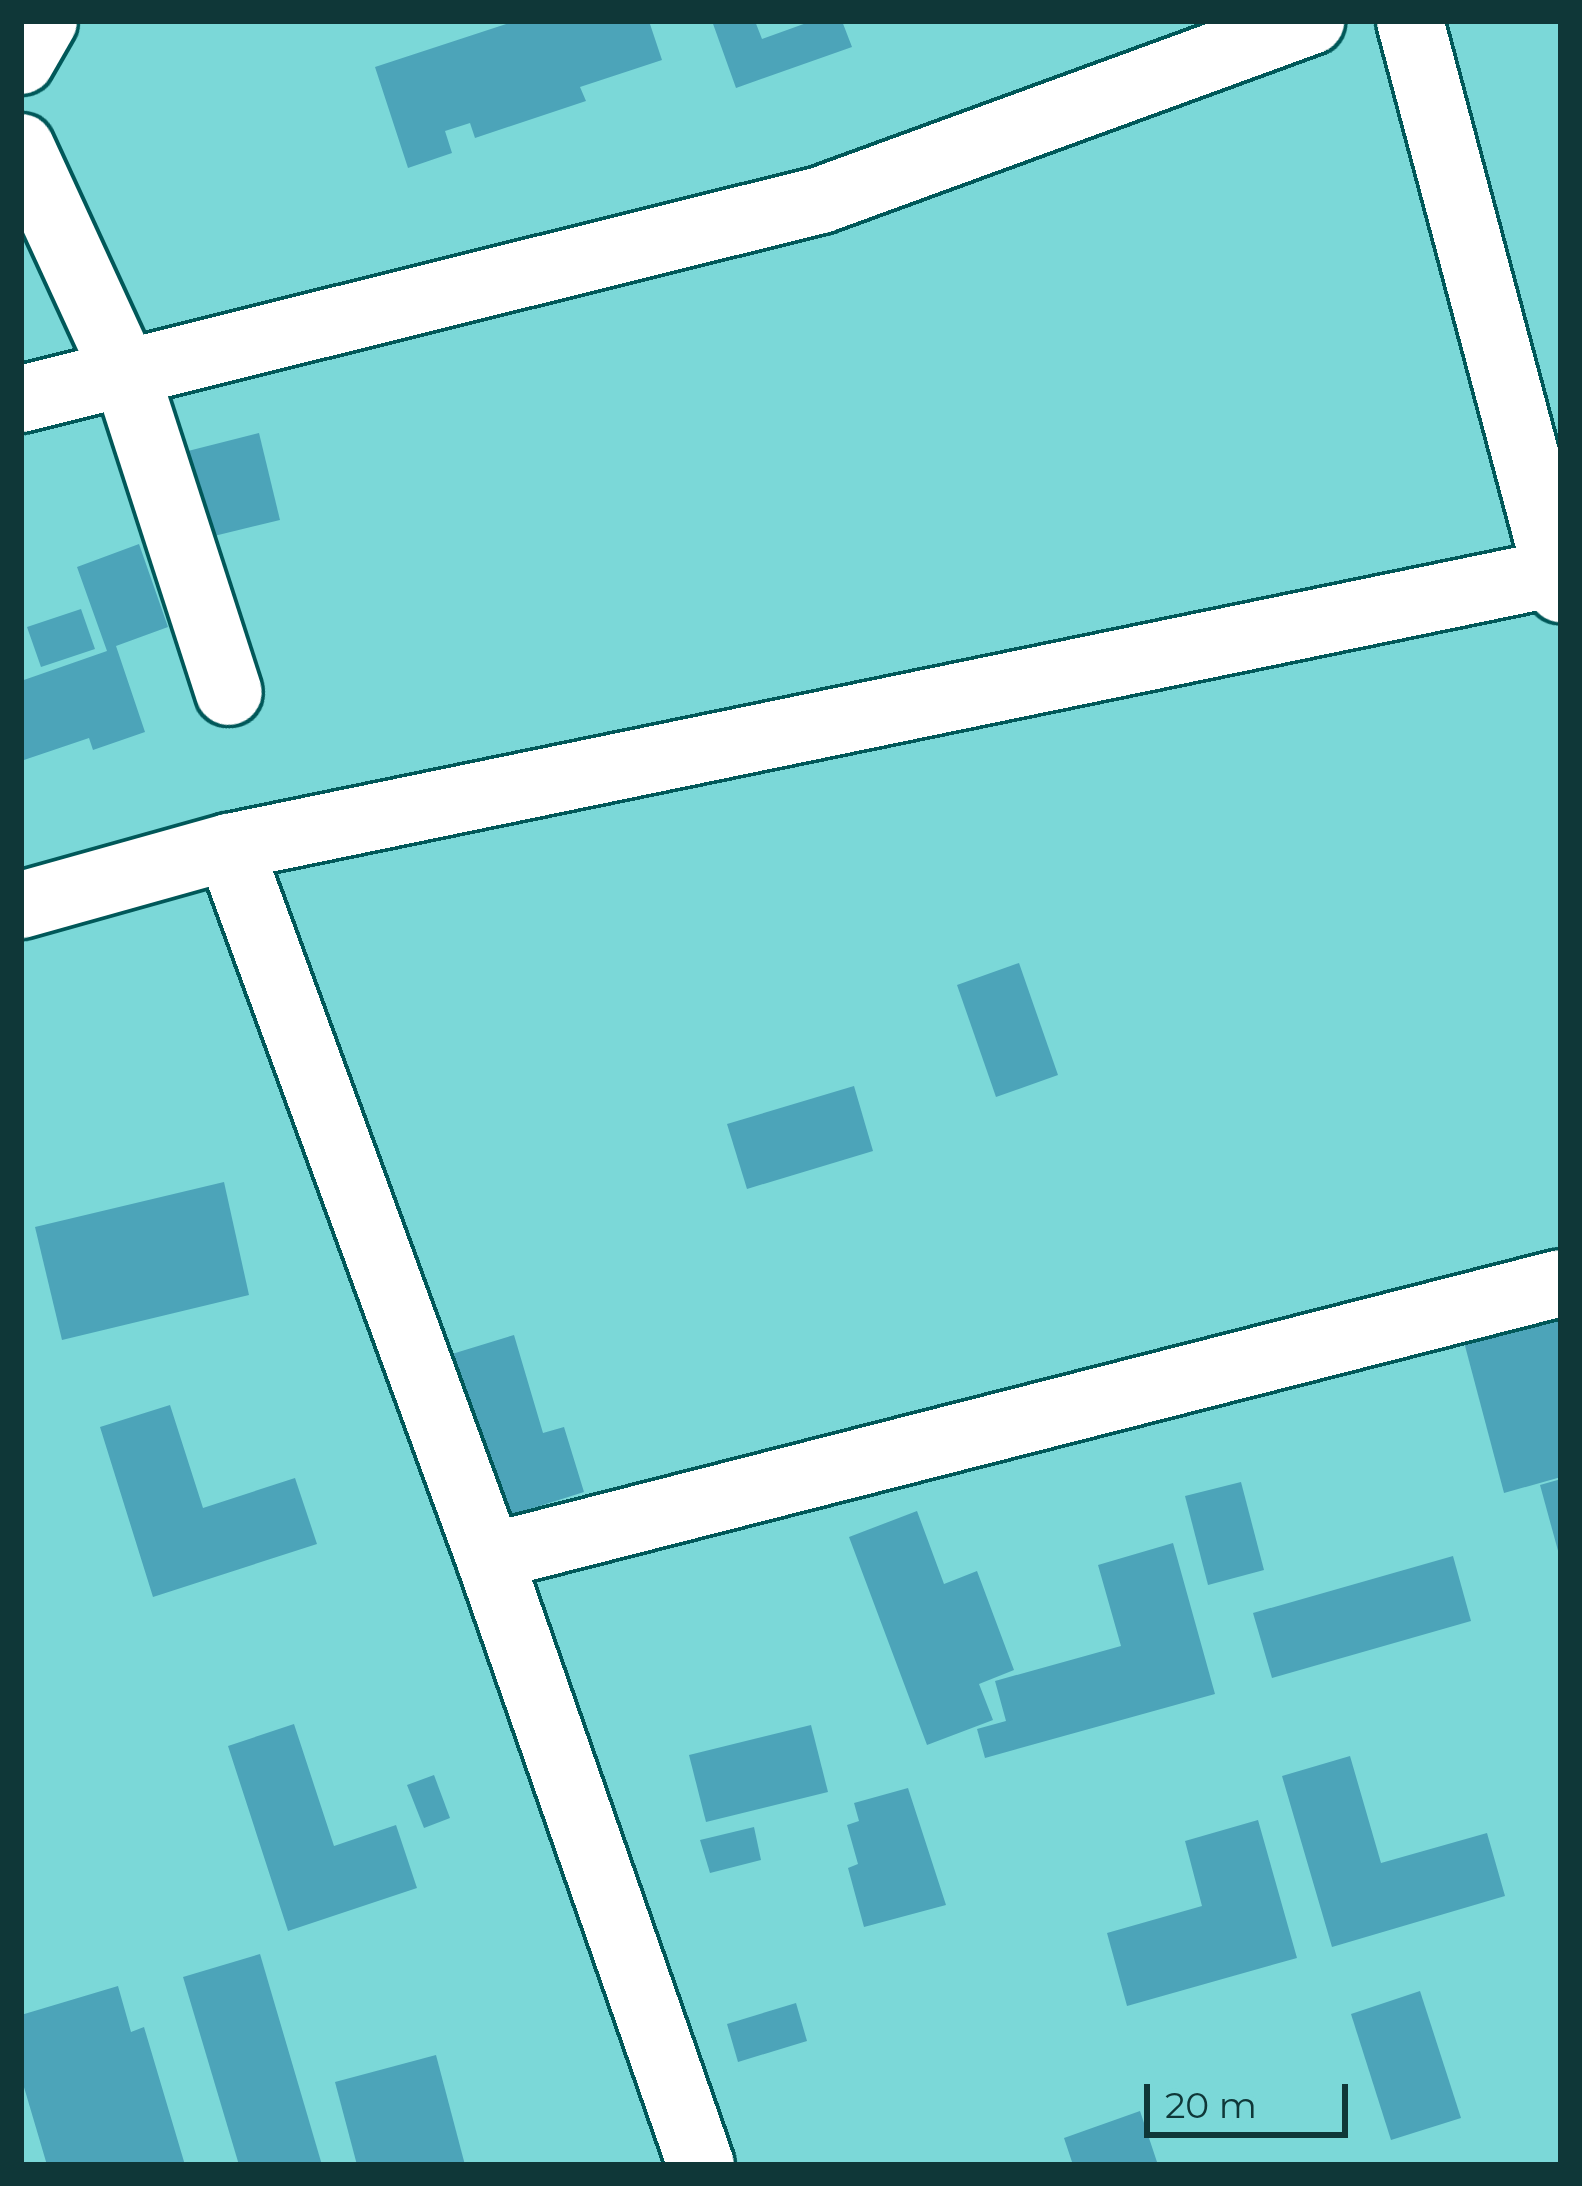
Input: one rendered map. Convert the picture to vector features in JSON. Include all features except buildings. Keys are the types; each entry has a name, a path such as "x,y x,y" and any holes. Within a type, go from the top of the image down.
{"street":[{"path":"21,61 44,21"},
{"path":"21,399 127,377 821,200 1312,21"},
{"path":"21,905 229,847 1559,578 1410,21"},
{"path":"21,147 127,377 229,692"},
{"path":"229,847 490,1557 701,2165"},
{"path":"490,1557 1561,1283"}]}
